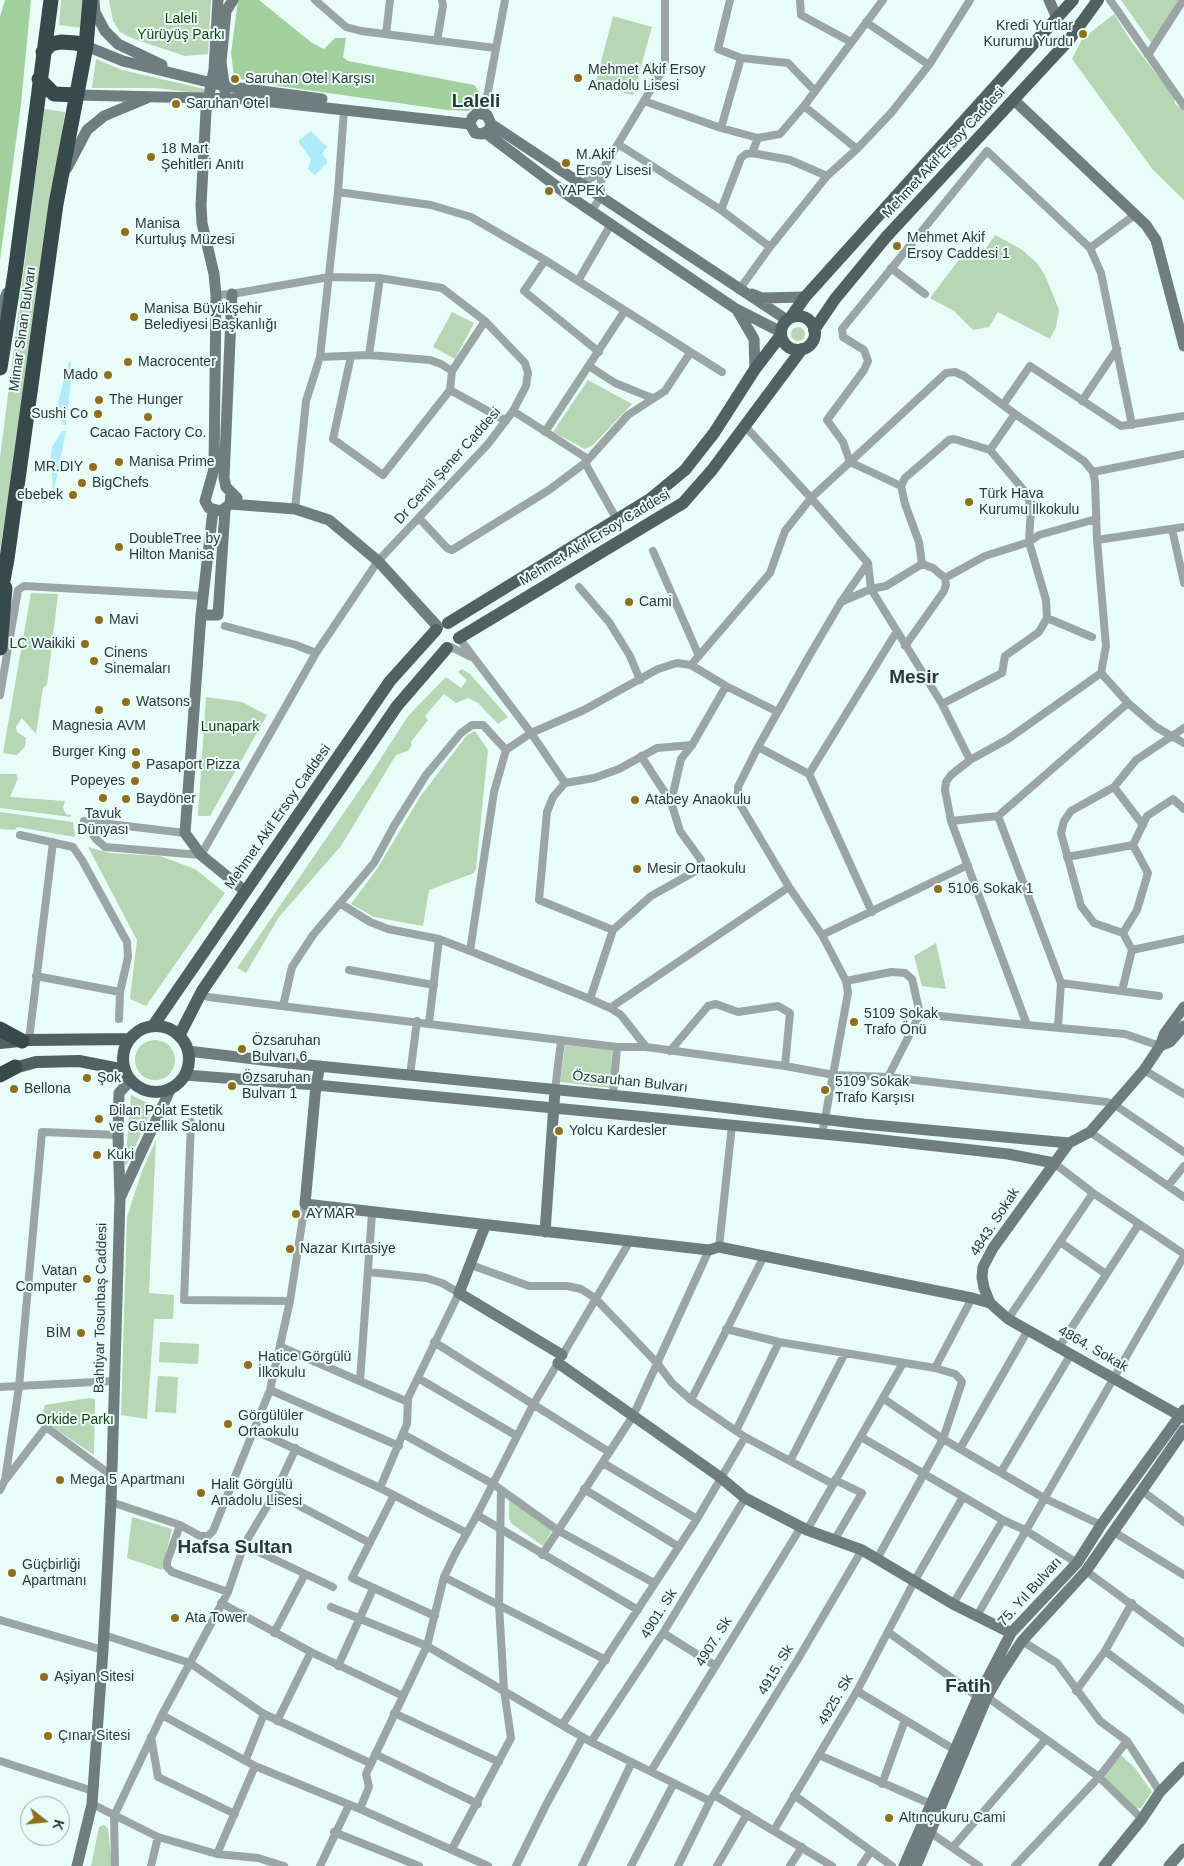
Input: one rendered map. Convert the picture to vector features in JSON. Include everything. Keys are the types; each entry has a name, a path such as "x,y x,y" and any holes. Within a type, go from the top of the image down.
{"highway":[{"path":"51,0 40,79 54,94 77,95 86,46 90,0"},
{"path":"44,52 51,44 61,42 76,42 86,46"},
{"name":"Mimar Sinan Bulvarı","path":"0,368 15,273 40,79"},
{"name":"Mimar Sinan Bulvarı","path":"0,597 60,184 77,95"},
{"path":"0,648 7,559"},
{"path":"0,1029 26,1040"},
{"path":"0,1073 15,1067"}],"main road":[{"name":"Mehmet Akif Ersoy Caddesi","path":"789,319 805,298 1073,0"},
{"name":"Mehmet Akif Ersoy Caddesi","path":"814,330 835,299 887,236 1069,40 1098,0"},
{"path":"806,318 814,330 810,344 802,349 788,347 781,334 789,319 806,318"},
{"name":"Mehmet Akif Ersoy Caddesi","path":"153,1026 390,681 441,627 616,518 650,499 685,470 714,433 755,369 781,334"},
{"name":"Mehmet Akif Ersoy Caddesi","path":"180,1036 202,991 397,706 452,644 683,503 712,470 802,349"},
{"path":"441,627 458,630 452,644 436,642 441,627"},
{"path":"15,1067 36,1062 79,1062 127,1075 143,1090 152,1092 171,1088 185,1075 188,1067 188,1051 180,1036 163,1027 153,1026 144,1029 130,1039 123,1055 127,1075"},
{"path":"0,1043 26,1040 130,1039"}],"street":[{"path":"94,0 95,12 105,31 118,44 182,75"},
{"path":"218,0 214,69 208,98 202,223 214,274 216,295 214,469 205,500 213,510 201,615 185,833 200,854 245,891"},
{"path":"225,99 221,62 226,11 233,0"},
{"path":"315,0 346,27 495,48"},
{"path":"386,34 390,0"},
{"path":"436,41 443,6 442,0"},
{"path":"484,113 505,0"},
{"path":"572,198 581,184 601,172 662,71 665,61 665,0"},
{"path":"730,0 718,49 741,58 788,63 815,91"},
{"path":"800,0 801,15 851,42"},
{"path":"644,101 721,128 758,138 780,134 804,106 883,0"},
{"path":"739,290 770,247 827,176 857,149 891,112 929,65 970,0"},
{"path":"1049,0 1057,18"},
{"path":"1110,0 1184,106"},
{"path":"1148,55 1183,0"},
{"path":"1175,14 1184,18"},
{"path":"866,22 929,65"},
{"path":"86,46 124,61 224,86 471,121"},
{"path":"721,128 741,58"},
{"path":"77,95 246,99 471,121"},
{"path":"60,184 87,130 104,116 152,96"},
{"path":"1014,100 1136,214 1156,240 1184,346"},
{"path":"804,106 857,149"},
{"path":"295,509 306,401 320,357 338,192 344,110"},
{"path":"471,121 477,114 484,113 489,117 488,128"},
{"path":"471,121 475,132 488,128 581,184 739,290 789,319"},
{"path":"488,128 572,198 736,309 781,334"},
{"path":"752,153 758,138"},
{"path":"618,144 721,210 770,247"},
{"path":"901,486 850,462 843,442 827,420 868,362 864,350 843,337 842,328 987,151 1090,248 1101,273 1132,425"},
{"path":"721,210 741,158 746,154 752,153 790,160 827,176"},
{"path":"591,211 601,197 601,172"},
{"path":"338,192 431,205 471,217 545,260 624,312 722,372"},
{"path":"1090,248 1136,214"},
{"path":"578,281 611,224"},
{"path":"545,260 524,292 599,352"},
{"path":"891,268 925,294"},
{"path":"0,312 15,273"},
{"name":"Dr Cemil Şener Caddesi","path":"200,854 316,654 378,562 477,457 506,421 526,386 528,373 525,363 485,321 442,288 380,278 329,277 232,294 216,295"},
{"path":"369,354 380,278"},
{"path":"739,290 762,298 805,298"},
{"path":"201,615 218,615 228,499 224,478 232,294"},
{"path":"736,309 754,339 755,369"},
{"path":"545,432 624,312"},
{"path":"350,356 333,439 383,475 450,390 452,371 485,321"},
{"path":"1082,401 1117,349"},
{"path":"419,518 447,548 452,550 549,490 586,461 628,415 665,391 690,353"},
{"path":"320,357 369,354 430,360 452,371"},
{"path":"589,366 615,383 652,398"},
{"path":"1003,405 1030,366 1121,426 1184,416"},
{"path":"691,665 770,573 785,531 811,498 946,373 955,372 964,376 1015,414 1084,461 1093,472 1106,646 1100,673 1008,740 970,760 951,775 946,782 951,821 1026,1025"},
{"path":"450,390 506,421"},
{"path":"513,411 586,461 616,518"},
{"path":"990,450 1015,414"},
{"path":"744,425 868,563 871,589 942,704 970,760"},
{"path":"922,564 920,542 905,504 901,486 905,478 949,440 954,439 990,450 1027,494 1031,508 1029,542 1046,600 1048,618 1039,632 1005,656 1002,673 983,685 942,704"},
{"path":"1093,472 1184,454"},
{"path":"209,488 215,485 228,499 244,504 295,509 329,520 378,562 441,627"},
{"path":"213,510 228,499"},
{"path":"945,578 985,556 1029,542 1039,535 1096,519"},
{"path":"1097,540 1184,527"},
{"path":"1172,529 1184,583"},
{"path":"653,551 699,656"},
{"path":"822,1135 848,994 846,981 822,935 789,887 738,801 738,787 758,747 841,602 868,563"},
{"path":"922,564 933,568 945,578"},
{"path":"841,602 871,589 886,586 922,564"},
{"path":"906,646 944,591 945,578"},
{"path":"0,695 18,590 24,586 204,596"},
{"path":"579,587 609,622 630,656 640,680"},
{"path":"1048,618 1092,637"},
{"path":"225,626 296,644 316,654"},
{"path":"809,774 896,631"},
{"path":"452,644 473,657"},
{"path":"452,644 473,657 532,733 566,784"},
{"path":"470,951 494,792 506,750 532,733 584,710 676,663 691,665 726,686 778,712"},
{"path":"1100,673 1128,703 1156,727 1184,743"},
{"path":"671,802 675,775 681,760 692,745 726,686"},
{"path":"951,821 998,816 1128,703"},
{"path":"283,1006 292,967 313,935 374,863 394,826 426,775 461,733 472,725 483,725 506,750"},
{"path":"1122,991 1132,950 1122,933 1094,923 1081,906 1061,833 1064,821 1071,811 1114,787 1136,760 1184,728"},
{"path":"613,930 539,900 547,812 553,797 566,784 610,772 657,748 692,745"},
{"path":"758,747 809,774 872,912"},
{"path":"590,998 613,930 651,896 700,867 701,860 680,831 671,802 641,756"},
{"path":"1114,787 1142,825"},
{"path":"1133,844 1147,816 1173,799 1184,809"},
{"path":"998,816 1061,983 1058,1026"},
{"path":"185,833 84,821 96,839 105,847 200,854"},
{"path":"20,835 73,847 127,942 128,957 120,992 119,1019"},
{"path":"26,1040 53,842"},
{"path":"1067,857 1133,844"},
{"path":"1122,933 1137,910 1148,874 1133,844"},
{"path":"822,935 968,864"},
{"path":"610,1008 789,887"},
{"path":"341,904 370,922 439,940 590,998 621,1015 646,1047"},
{"path":"1132,950 1184,939"},
{"path":"429,1023 439,940"},
{"path":"349,970 434,985"},
{"path":"846,981 891,972 905,973 912,979 920,1014 888,1077"},
{"path":"36,976 120,992"},
{"path":"1061,983 1159,996"},
{"path":"208,997 417,1021 561,1041 617,1047 646,1047 785,1066 834,1075 888,1077 1107,1102 1115,1105 1184,1152"},
{"path":"670,1050 708,1006 716,1004 738,1012 778,1006 790,1013 785,1066"},
{"path":"1069,1144 1090,1132 1115,1105 1144,1070 1160,1046 1165,1033 1184,1006"},
{"path":"920,1014 1125,1034 1160,1046 1170,1042 1184,1026"},
{"path":"410,1075 417,1021"},
{"path":"545,1232 555,1090 561,1041"},
{"path":"613,1095 617,1047"},
{"name":"Özsaruhan Bulvarı","path":"188,1051 613,1095 826,1120 1069,1144"},
{"path":"112,1502 180,1525 200,1536 208,1536 213,1531 270,1390 281,1347 305,1204 316,1085 320,1066"},
{"path":"1144,1070 1184,1094"},
{"name":"Bahtiyar Tosunbaş Caddesi","path":"77,1866 92,1804 103,1650 112,1502 120,1198 119,1093 127,1075"},
{"path":"185,1075 316,1085 732,1125 1008,1154 1054,1163 1093,1193 1184,1255 1115,1379 1025,1530 978,1614"},
{"name":"Bahtiyar Tosunbaş Caddesi","path":"120,1198 171,1088"},
{"path":"191,1122 184,1300 290,1301"},
{"path":"542,1555 633,1416 714,1248 732,1125"},
{"path":"5,1480 19,1387 42,1132 118,1135"},
{"path":"1090,1132 1184,1197"},
{"name":"4843. Sokak","path":"990,1304 984,1288 983,1267 993,1248 1069,1144"},
{"path":"1168,1186 1184,1166"},
{"path":"1008,1319 1093,1193"},
{"path":"305,1204 485,1226 714,1248 764,1256 972,1298 990,1304"},
{"path":"360,1381 372,1213"},
{"path":"1059,1347 1139,1224"},
{"path":"380,1488 407,1424 408,1402 434,1342 460,1293 485,1226"},
{"path":"360,1809 369,1787 366,1774 370,1763 427,1646 444,1577 533,1405 630,1241"},
{"path":"1060,1242 1106,1274"},
{"path":"691,1400 764,1256"},
{"path":"471,1265 529,1286 568,1286 581,1289 595,1298 657,1363 672,1384 691,1400 745,1437 790,1461 862,1493 835,1539"},
{"path":"369,1272 426,1278 442,1283 460,1293 560,1359 633,1416 720,1477 745,1498 804,1528 862,1550 953,1604 978,1614 1011,1633"},
{"path":"935,1368 972,1298"},
{"name":"4864. Sokak","path":"990,1304 1008,1319 1182,1414"},
{"path":"726,1329 779,1342 935,1368 955,1374 962,1382 943,1439 877,1560"},
{"path":"961,1447 1028,1330"},
{"path":"434,1342 609,1452"},
{"path":"736,1431 779,1342"},
{"path":"281,1347 408,1402"},
{"path":"790,1461 845,1353"},
{"path":"1002,1472 1071,1354"},
{"name":"4907. Sk","path":"651,1771 714,1665 834,1482 884,1399 903,1363"},
{"path":"418,1378 517,1436"},
{"path":"0,1387 114,1381"},
{"path":"270,1390 399,1446"},
{"path":"884,1399 943,1439 961,1447 1044,1498 1101,1525"},
{"name":"75. Yıl Bulvarı","path":"904,1866 955,1750 1011,1633 1076,1564 1101,1525 1182,1414"},
{"path":"0,1490 5,1480 46,1427 112,1476"},
{"path":"254,1430 380,1488 466,1534"},
{"name":"75. Yıl Bulvarı","path":"916,1866 932,1833 982,1697 1022,1641 1086,1571 1184,1430"},
{"path":"403,1434 493,1484 559,1531 654,1583"},
{"path":"562,1725 697,1519 745,1437"},
{"path":"861,1437 1003,1520 1025,1530 1076,1564"},
{"path":"114,1866 114,1816 162,1714 228,1592 244,1545 275,1493 296,1448"},
{"path":"603,1463 697,1519"},
{"path":"584,1489 679,1547"},
{"path":"452,1850 478,1804 510,1738 504,1690 499,1605 501,1490"},
{"path":"1141,1490 1184,1522"},
{"path":"275,1493 370,1543"},
{"path":"394,1495 352,1578 372,1589 435,1616"},
{"name":"4925. Sk","path":"774,1830 857,1691 915,1580 963,1497"},
{"name":"4901. Sk","path":"591,1742 663,1633 745,1498"},
{"path":"477,1516 638,1610"},
{"path":"953,1604 1003,1520"},
{"path":"180,1525 167,1562 168,1568 172,1572 228,1592"},
{"path":"1114,1532 1184,1575"},
{"path":"244,1545 333,1587"},
{"name":"4915. Sk","path":"678,1866 712,1798 862,1550"},
{"path":"1086,1571 1184,1643"},
{"path":"274,1632 305,1574"},
{"path":"444,1577 606,1660"},
{"path":"338,1666 372,1589"},
{"path":"221,1603 338,1666 403,1696"},
{"path":"1076,1691 1105,1651 1132,1604"},
{"path":"331,1607 359,1620 427,1646 591,1742 674,1783 747,1814 832,1866"},
{"path":"0,1620 103,1650"},
{"path":"888,1632 1099,1777 1142,1819"},
{"path":"663,1633 714,1665"},
{"path":"104,1634 190,1663 264,1714 370,1763"},
{"path":"1022,1641 1057,1663 1100,1721 1127,1741 1160,1792"},
{"path":"1105,1651 1184,1710"},
{"path":"277,1721 311,1652"},
{"path":"857,1691 955,1750"},
{"path":"394,1713 499,1762"},
{"path":"162,1714 246,1759 255,1766 360,1809 488,1866"},
{"path":"246,1759 264,1714"},
{"path":"882,1784 905,1720"},
{"path":"151,1737 158,1776 235,1814"},
{"path":"516,1866 583,1737"},
{"path":"953,1847 1046,1739"},
{"path":"1016,1866 1099,1777 1127,1741"},
{"path":"375,1754 478,1804"},
{"path":"819,1755 931,1804"},
{"path":"0,1761 93,1791"},
{"path":"582,1866 632,1762"},
{"path":"217,1854 255,1766"},
{"path":"1104,1866 1142,1819 1160,1792 1184,1767"},
{"path":"631,1866 674,1783"},
{"path":"794,1795 892,1866"},
{"path":"92,1804 158,1837 217,1854 284,1866"},
{"path":"320,1866 334,1832 349,1805"},
{"path":"717,1866 747,1814"},
{"path":"334,1832 419,1866"},
{"path":"932,1833 979,1866"},
{"path":"151,1866 158,1837"},
{"path":"790,1866 802,1847"},
{"path":"1169,1866 1184,1849"},
{"path":"861,1866 871,1851"}],"green space":[{"path":"5,0 31,0 21,104 0,260 0,17"},
{"path":"61,0 86,0 83,28 59,25"},
{"name":"Laleli Yürüyüş Parkı","path":"109,0 211,0 208,54 185,56 134,39 120,32 113,21"},
{"path":"238,0 259,0 312,43 324,49 335,38 346,38 343,57 348,61 474,85 480,93 476,106 469,111 447,110 265,84 234,77 231,53"},
{"path":"1121,0 1178,0 1152,44"},
{"path":"1114,14 1133,44 1174,96 1175,104 1184,110 1184,200 1153,170 1072,59 1082,39"},
{"path":"613,16 652,27 633,95 595,85"},
{"path":"96,59 122,70 205,89 205,94 156,88 92,88"},
{"path":"44,109 65,112 0,551 0,458"},
{"path":"995,235 1021,249 1037,263 1045,275 1059,310 1056,327 1050,339 998,312 989,327 973,330 954,311 930,298 964,253 979,258"},
{"path":"452,312 474,323 455,359 433,347"},
{"path":"798,327 803,329 805,334 803,339 798,341 793,339 791,334 793,329"},
{"path":"588,380 632,404 593,445 585,449 553,432"},
{"path":"31,593 58,594 47,685 43,688 36,734 22,718 16,727 17,732 26,738 25,747 17,755 3,753"},
{"path":"462,669 470,674 508,717 498,724 478,703 468,698 456,703 444,694 425,716 428,720 411,742 412,745 408,751 396,755 341,846 279,917 246,973 237,968 374,769 408,716 446,677 461,688 467,680 458,672"},
{"name":"Lunapark","path":"206,697 242,702 267,715 210,816 198,816"},
{"path":"475,731 488,750 476,869 474,873 429,890 423,926 374,917 351,904 377,869 420,797 467,735"},
{"path":"0,774 16,774 18,778 10,797 65,801 63,808 66,814 71,815 71,817 0,808"},
{"path":"0,812 73,822 75,837 17,827 15,830 0,829"},
{"path":"88,847 110,853 160,856 195,869 225,893 146,1006 130,999 137,940"},
{"path":"936,943 946,989 922,986 914,956"},
{"path":"159,1040 166,1043 172,1049 175,1060 174,1068 166,1077 159,1080 151,1080 144,1077 136,1068 135,1056 138,1049 147,1041"},
{"path":"565,1045 612,1050 611,1088 560,1082"},
{"path":"131,1095 154,1106 125,1165"},
{"path":"156,1140 149,1293 174,1295 173,1319 154,1319 147,1419 121,1415 127,1217 142,1171"},
{"path":"160,1342 199,1344 198,1364 159,1362"},
{"path":"158,1376 178,1377 176,1413 155,1412"},
{"name":"Orkide Parkı","path":"89,1398 95,1399 94,1455 41,1419 45,1405"},
{"path":"509,1500 552,1530 543,1546 512,1524 509,1519"},
{"path":"132,1517 172,1529 162,1570 127,1558"},
{"path":"1121,1755 1135,1768 1152,1792 1141,1808 1134,1809 1101,1777"},
{"path":"104,1825 108,1828 112,1866 91,1866 99,1827"}],"water":[{"path":"311,131 327,147 322,154 327,163 315,175 308,169 311,159 299,143 299,140"},
{"path":"69,362 71,362 69,378 71,379 66,425 63,425 58,402"},
{"path":"62,431 66,431 53,494 52,447"}],"place":[{"name":"Kredi Yurtlar Kurumu Yurdu","path":"1083,34"},
{"name":"Mehmet Akif Ersoy Anadolu Lisesi","path":"578,78"},
{"name":"Saruhan Otel Karşısı","path":"235,79"},
{"name":"Saruhan Otel","path":"176,104"},
{"name":"18 Mart Şehitleri Anıtı","path":"151,157"},
{"name":"M.Akif Ersoy Lisesi","path":"566,163"},
{"name":"YAPEK","path":"549,191"},
{"name":"Manisa Kurtuluş Müzesi","path":"125,232"},
{"name":"Mehmet Akif Ersoy Caddesi 1","path":"897,246"},
{"name":"Manisa Büyükşehir Belediyesi Başkanlığı","path":"134,317"},
{"name":"Macrocenter","path":"128,362"},
{"name":"Mado","path":"108,375"},
{"name":"The Hunger","path":"99,400"},
{"name":"Sushi Co","path":"98,414"},
{"name":"Cacao Factory Co.","path":"148,417"},
{"name":"Manisa Prime","path":"119,462"},
{"name":"MR.DIY","path":"93,467"},
{"name":"BigChefs","path":"82,483"},
{"name":"ebebek","path":"73,495"},
{"name":"Türk Hava Kurumu İlkokulu","path":"969,502"},
{"name":"DoubleTree by Hilton Manisa","path":"119,547"},
{"name":"Cami","path":"629,602"},
{"name":"Mavi","path":"99,620"},
{"name":"LC Waikiki","path":"85,644"},
{"name":"Cinens Sinemaları","path":"94,661"},
{"name":"Watsons","path":"126,702"},
{"name":"Magnesia AVM","path":"99,710"},
{"name":"Burger King","path":"136,752"},
{"name":"Pasaport Pizza","path":"136,765"},
{"name":"Popeyes","path":"135,781"},
{"name":"Tavuk Dünyası","path":"103,798"},
{"name":"Baydöner","path":"126,799"},
{"name":"Atabey Anaokulu","path":"635,800"},
{"name":"Mesir Ortaokulu","path":"637,869"},
{"name":"5106 Sokak 1","path":"938,889"},
{"name":"5109 Sokak Trafo Önü","path":"854,1022"},
{"name":"Özsaruhan Bulvarı 6","path":"242,1049"},
{"name":"Şok","path":"87,1078"},
{"name":"Özsaruhan Bulvarı 1","path":"232,1086"},
{"name":"Bellona","path":"14,1089"},
{"name":"5109 Sokak Trafo Karşısı","path":"825,1090"},
{"name":"Dilan Polat Estetik ve Güzellik Salonu","path":"99,1119"},
{"name":"Yolcu Kardesler","path":"559,1131"},
{"name":"Kuki","path":"97,1155"},
{"name":"AYMAR","path":"296,1214"},
{"name":"Nazar Kırtasiye","path":"290,1249"},
{"name":"Vatan Computer","path":"87,1279"},
{"name":"BİM","path":"81,1333"},
{"name":"Hatice Görgülü İlkokulu","path":"248,1365"},
{"name":"Görgülüler Ortaokulu","path":"228,1424"},
{"name":"Mega 5 Apartmanı","path":"60,1480"},
{"name":"Halit Görgülü Anadolu Lisesi","path":"201,1493"},
{"name":"Güçbirliği Apartmanı","path":"12,1573"},
{"name":"Ata Tower","path":"175,1618"},
{"name":"Aşiyan Sitesi","path":"44,1677"},
{"name":"Çınar Sitesi","path":"48,1736"},
{"name":"Altınçukuru Cami","path":"889,1818"}],"district":[{"name":"Laleli","path":"476,102"},
{"name":"Mesir","path":"914,678"},
{"name":"Hafsa Sultan","path":"235,1548"},
{"name":"Fatih","path":"968,1687"}]}
